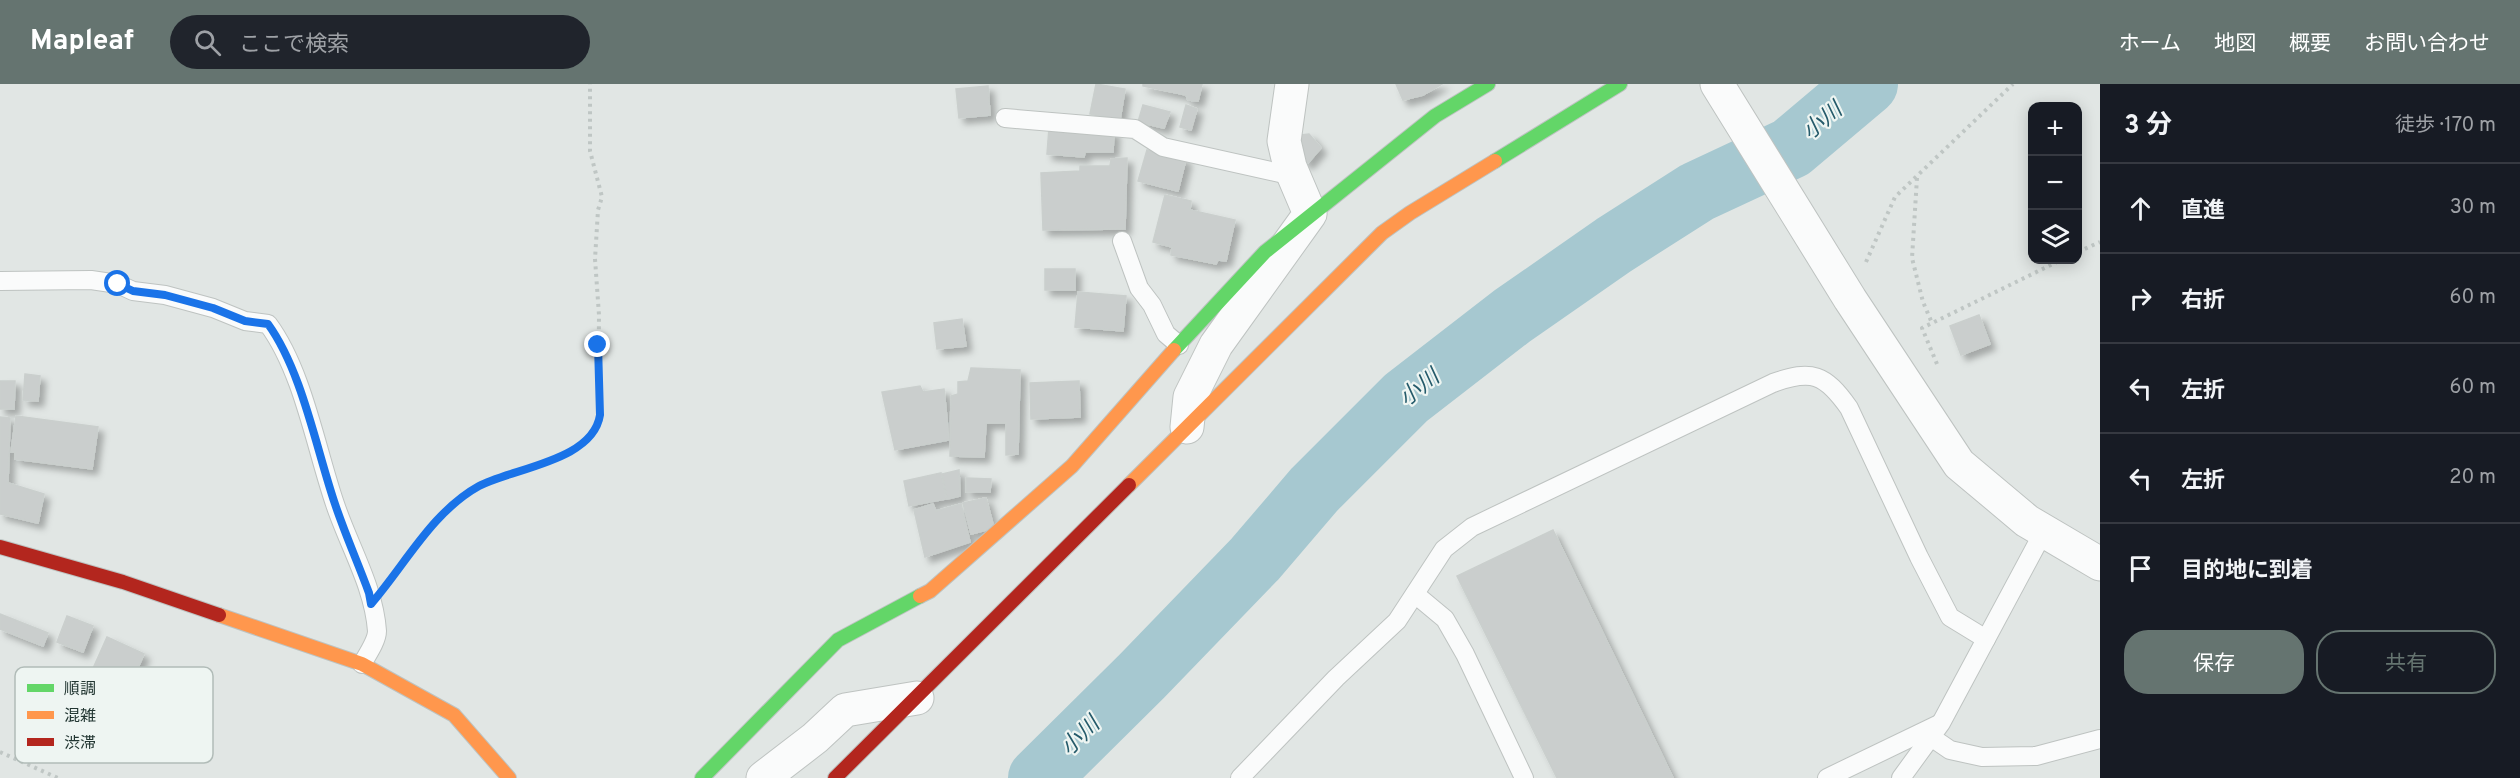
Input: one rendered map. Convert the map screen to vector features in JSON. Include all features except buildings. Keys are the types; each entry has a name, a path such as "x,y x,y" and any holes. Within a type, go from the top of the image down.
{"street":[{"path":"1292,84 1284,141 1293,176 1310,214"},
{"path":"702,778 838,640 930,591 1072,466 1265,252 1435,116 1488,84"},
{"path":"835,778 1382,233 1410,213 1620,84"},
{"path":"1717,84 1822,250 1850,299 1959,464 2027,521 2100,564"},
{"path":"1187,427 1190,397 1216,345 1310,214"},
{"path":"0,547 123,582 362,664 454,715 509,778"},
{"path":"764,778 815,738 845,710 917,698"}],"lane":[{"path":"1005,118 1135,129 1163,147 1293,176"},
{"path":"1122,241 1139,288 1152,305 1166,334 1179,345"},
{"path":"0,280 92,280 118,284 133,291 165,295 213,308 245,321 268,324 280,339 307,410 335,504 369,593 377,633 362,664"},
{"path":"1240,778 1336,678 1396,621 1444,549 1472,527 1773,383 1795,375 1817,377 1834,386 1849,408 1919,557 1950,617 1986,639"},
{"path":"1901,778 1936,730 2044,531"},
{"path":"1414,594 1445,619 1465,654 1524,778"},
{"path":"1936,730 1950,750 1982,757 2036,756 2100,739"},
{"path":"1827,778 1936,730"}],"path":[{"path":"371,604 391,581 410,552 464,496 481,486 552,460 575,448 593,435 598,425 599,315 595,259 598,210 602,197 590,151 590,84"},
{"path":"1850,299 1895,197 2013,84"},
{"path":"1917,177 1912,258 1923,302 1932,323"},
{"path":"2082,250 2100,242"},
{"path":"1939,369 1922,328 2053,264"},
{"path":"0,752 15,759"},
{"path":"25,763 58,778"}],"waterway":[{"name":"小川","path":"1039,778 1255,559 1314,490 1406,398 1512,316 1614,245 1697,192 1791,148 1867,84"}],"traffic: fast":[{"path":"1174,350 1265,252 1435,116 1488,84"},
{"path":"1495,161 1620,84"},
{"path":"702,778 838,640 920,596"}],"traffic: slow":[{"path":"1129,485 1382,233 1410,213 1495,161"},
{"path":"920,596 930,591 1072,466 1174,350"},
{"path":"219,615 362,664 454,715 509,778"}],"traffic: jam":[{"path":"835,778 1129,485"},
{"path":"0,547 123,582 219,615"}],"route":[{"path":"118,284 133,291 165,295 213,308 245,321 268,324 280,339 307,410 335,504 369,593 371,604 391,581 410,552 464,496 499,478 552,460 593,435 600,415 598,345"}]}
